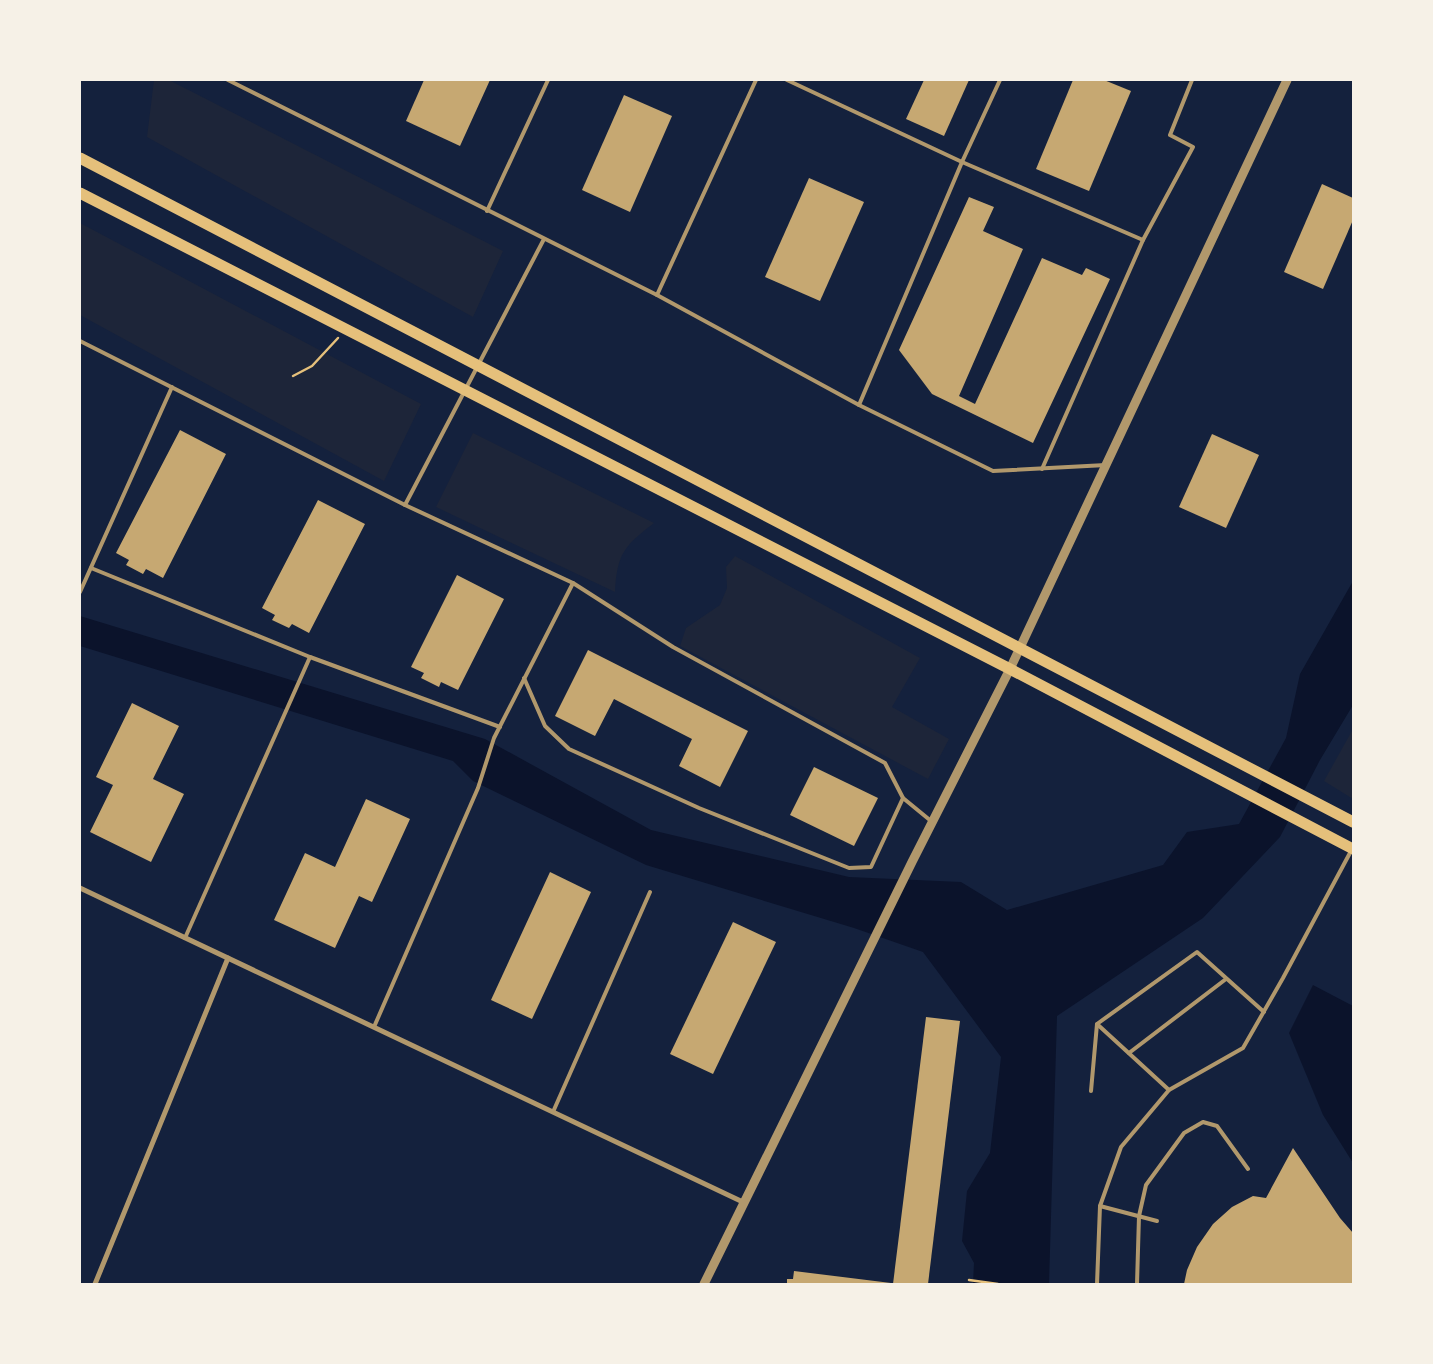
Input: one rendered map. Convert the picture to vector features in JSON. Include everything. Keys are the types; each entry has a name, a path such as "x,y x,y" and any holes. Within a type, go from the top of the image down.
{"main road":[{"path":"80,158 1353,822"},
{"path":"80,193 1010,669 1353,848"}],"street":[{"path":"704,1284 912,862 1010,669 1288,80"},
{"path":"80,888 745,1203"},
{"path":"95,1284 228,958"}],"lane":[{"path":"228,80 657,295 859,405 993,471 1106,465"},
{"path":"487,211 548,80"},
{"path":"657,295 756,80"},
{"path":"786,80 962,162 1143,240"},
{"path":"859,405 962,162 1000,80"},
{"path":"1042,469 1143,240 1194,147 1170,135 1192,80"},
{"path":"405,505 544,239"},
{"path":"80,341 405,505 573,583 673,647 885,764 903,798 933,823"},
{"path":"80,592 172,387"},
{"path":"91,568 310,657 500,728"},
{"path":"374,1028 478,788 494,738 573,583"},
{"path":"185,938 310,657"},
{"path":"524,678 545,726 569,749 699,808 849,868 871,867 903,798"},
{"path":"1097,1284 1100,1206 1121,1147 1169,1090 1243,1048 1353,848"},
{"path":"553,1112 650,892"},
{"path":"1091,1091 1097,1024 1197,952 1264,1012"},
{"path":"1129,1053 1226,979"},
{"path":"1097,1024 1169,1090"},
{"path":"1137,1284 1139,1216 1146,1185 1184,1133 1203,1122 1217,1126 1248,1169"},
{"path":"1100,1206 1157,1221"}],"path":[{"path":"293,376 312,366 346,329"},
{"path":"969,1280 998,1284"}],"shaded area":[{"path":"154,80 169,80 503,251 473,317 147,137"},
{"path":"80,223 421,404 384,481 80,315"},
{"path":"473,433 654,523 636,538 624,552 618,568 615,592 436,507"},
{"path":"735,556 920,658 892,707 949,739 928,779 680,646 686,628 720,605 727,588 726,567"},
{"path":"1353,581 1353,705 1320,760 1280,837 1203,918 1057,1016 1049,1284 973,1284 974,1263 962,1241 967,1191 990,1153 1001,1057 923,952 854,928 646,865 473,781 453,761 80,646 80,616 485,739 651,830 849,877 961,882 1007,910 1163,865 1187,832 1239,824 1286,738 1300,674"},
{"path":"1353,729 1353,799 1324,781"},
{"path":"1313,985 1353,1006 1353,1163 1323,1115 1289,1033"}],"building":[{"path":"424,80 490,80 460,146 406,121"},
{"path":"924,80 969,80 944,136 906,119"},
{"path":"1073,80 1104,80 1131,91 1089,191 1036,169"},
{"path":"624,95 672,116 630,212 582,190"},
{"path":"809,178 864,202 820,301 765,277"},
{"path":"1322,184 1353,198 1353,220 1323,289 1284,272"},
{"path":"969,197 994,207 983,231 1023,249 959,396 975,404 1042,258 1082,275 1086,268 1110,279 1033,443 932,394 899,350"},
{"path":"180,430 226,454 163,578 146,569 143,574 126,565 129,560 116,553"},
{"path":"1212,434 1259,455 1226,528 1179,507"},
{"path":"318,500 365,524 309,633 292,624 289,628 272,620 275,615 262,608"},
{"path":"457,575 504,599 458,690 441,682 439,687 421,678 424,673 411,667"},
{"path":"588,650 748,731 720,787 679,766 692,739 614,699 595,736 555,716"},
{"path":"132,703 179,726 153,779 184,794 151,862 90,832 113,785 96,777"},
{"path":"814,767 878,798 854,846 790,815"},
{"path":"366,799 410,819 372,902 359,896 335,948 274,920 305,853 335,867"},
{"path":"550,872 591,892 532,1019 491,1000"},
{"path":"733,922 776,942 713,1074 670,1054"},
{"path":"926,1017 960,1021 928,1284 893,1284"},
{"path":"1293,1148 1340,1218 1353,1233 1353,1284 1184,1284 1187,1270 1197,1247 1213,1224 1232,1207 1253,1196 1266,1198"},
{"path":"794,1271 891,1283 787,1284 787,1279 793,1279"}]}
